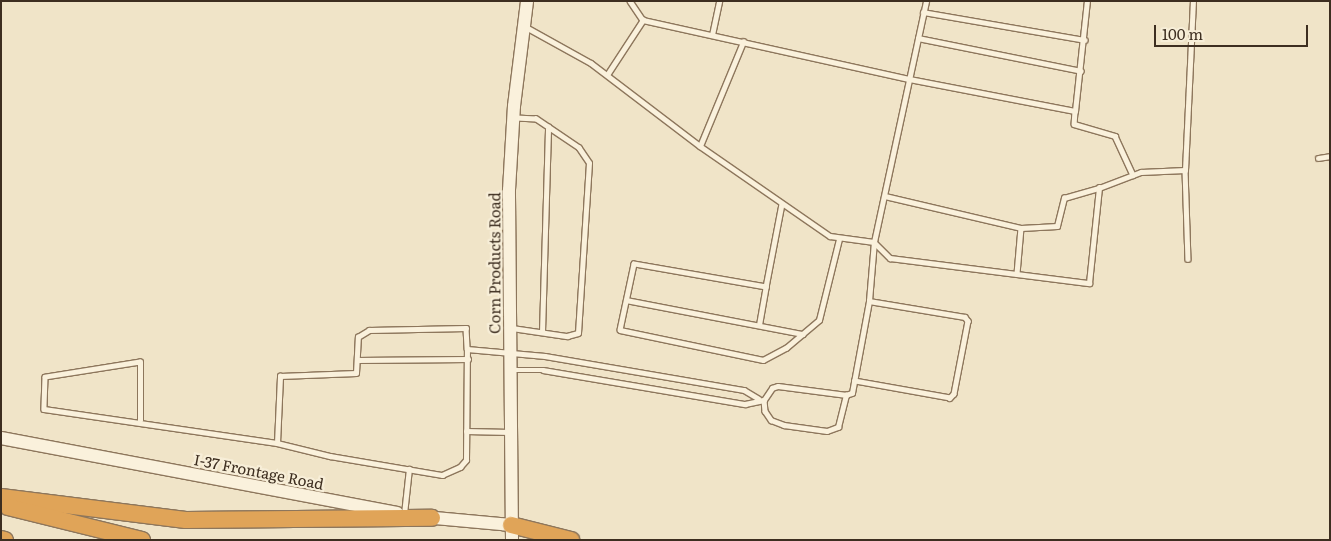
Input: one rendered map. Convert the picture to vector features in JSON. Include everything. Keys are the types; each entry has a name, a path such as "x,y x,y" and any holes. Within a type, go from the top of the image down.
{"highway":[{"path":"1,497 186,520 432,518"},
{"path":"1,505 142,540"},
{"path":"512,532 571,540"},
{"path":"1,539 5,540"}],"street":[{"name":"Corn Products Road","path":"512,532 509,190 522,26 527,1"},
{"name":"I-37 Frontage Road","path":"1,438 404,514 512,532"}],"lane":[{"path":"630,1 644,20 909,79 1076,111"},
{"path":"712,35 718,1"},
{"path":"510,370 543,370 745,404 761,399 778,386 846,395 852,392 868,301 874,242 926,1"},
{"path":"1087,1 1085,40 1074,124 1115,136 1133,175"},
{"path":"1188,258 1185,170 1193,1"},
{"path":"923,12 1085,40"},
{"path":"608,75 644,20"},
{"path":"522,26 608,75 700,146 782,204 839,239 874,242 890,258 1090,283 1099,188"},
{"path":"918,38 1081,71"},
{"path":"700,146 743,42"},
{"path":"510,328 567,336 578,333 589,163 579,148 536,119 514,118"},
{"path":"542,332 548,127"},
{"path":"1318,158 1330,156"},
{"path":"885,196 1021,228 1057,226 1064,198 1099,188 1133,175 1185,170"},
{"path":"759,325 782,204"},
{"path":"1017,274 1021,228"},
{"path":"766,287 634,264 620,330 763,360 786,348 819,320 839,239"},
{"path":"626,300 803,334"},
{"path":"854,381 950,398 954,394 968,321 964,317 868,301"},
{"path":"140,420 140,362 45,377 44,409 140,420 277,443 442,475 460,467 466,460 468,359 466,328 369,330 358,337 356,373 280,376 277,443"},
{"path":"467,349 510,352 744,390 761,399 765,412 771,420 784,425 833,431 843,416 846,395"},
{"path":"357,360 468,359"},
{"path":"466,431 511,432"},
{"path":"404,514 409,469"}]}
